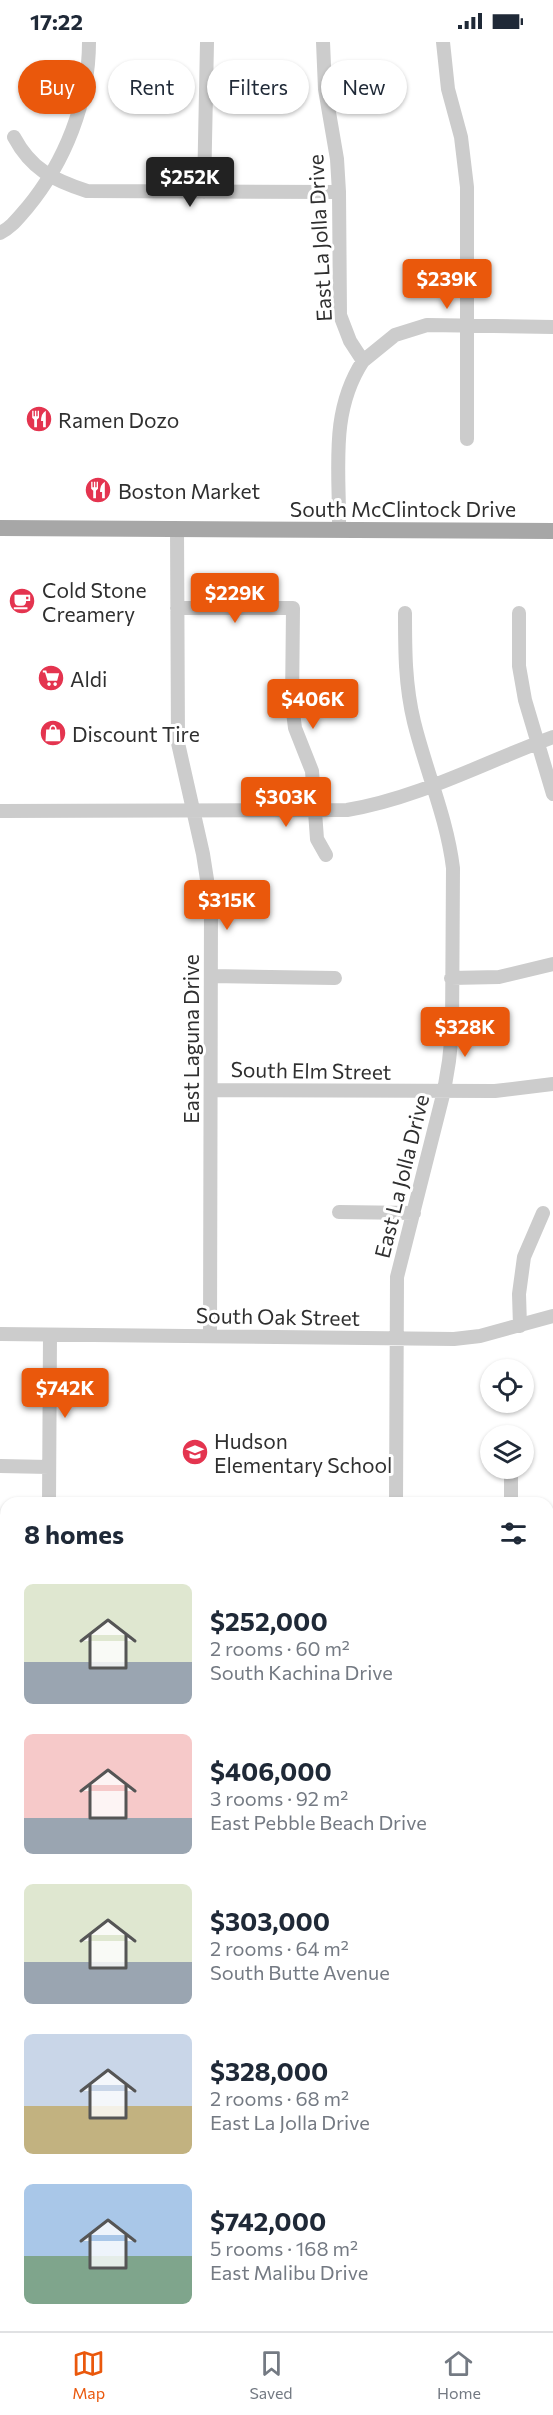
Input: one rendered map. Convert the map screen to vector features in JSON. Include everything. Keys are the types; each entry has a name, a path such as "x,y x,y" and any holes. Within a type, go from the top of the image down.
{"main road":[{"name":"South McClintock Drive","path":"0,528 553,531"}],"street":[{"path":"0,233 10,228 51,177 81,102 89,42"},
{"path":"204,192 207,42"},
{"name":"East La Jolla Drive","path":"323,42 325,89 339,192 340,315 350,341 363,361"},
{"path":"442,42 448,89 461,137 467,186 467,439"},
{"path":"14,137 30,162 51,177 87,191 339,192"},
{"path":"339,530 339,423 347,390 363,361 395,335 427,325 553,327"},
{"name":"East Laguna Drive","path":"177,529 178,743 203,854 211,905 210,1336"},
{"path":"177,608 293,608 292,704 295,728 312,771 317,812 317,838 326,855"},
{"name":"East La Jolla Drive","path":"396,1497 397,1277 444,1091 452,1032 453,868 450,845 414,722 404,668 405,613"},
{"path":"519,613 519,666 525,700 553,794"},
{"path":"0,811 317,812 375,806 553,736"},
{"path":"451,978 500,977 553,964"},
{"path":"211,976 335,978"},
{"name":"South Elm Street","path":"212,1090 495,1091 553,1084"},
{"path":"339,1212 414,1213"},
{"path":"520,1326 519,1294 524,1257 543,1213"},
{"name":"South Oak Street","path":"0,1334 395,1338 480,1336 553,1316"},
{"path":"49,1497 50,1335"},
{"path":"0,1466 49,1467"},
{"path":"511,1479 511,1497"}],"place":[{"name":"Ramen Dozo","path":"39,419"},
{"name":"Boston Market","path":"98,490"},
{"name":"Cold Stone Creamery","path":"22,601"},
{"name":"Aldi","path":"51,678"},
{"name":"Discount Tire","path":"53,733"},
{"name":"Hudson Elementary School","path":"195,1452"}]}
